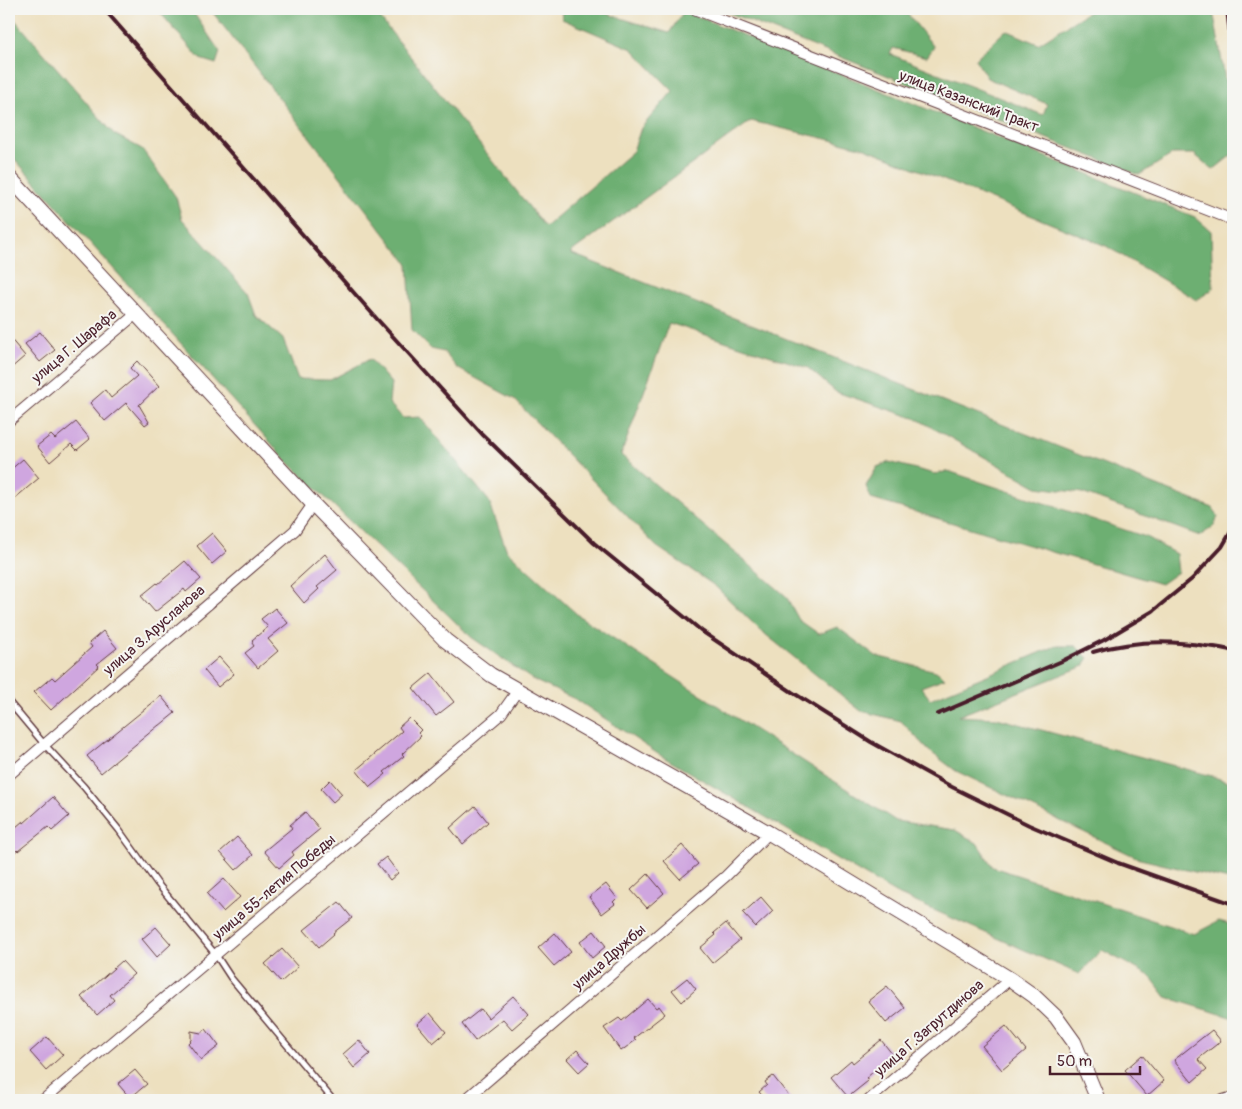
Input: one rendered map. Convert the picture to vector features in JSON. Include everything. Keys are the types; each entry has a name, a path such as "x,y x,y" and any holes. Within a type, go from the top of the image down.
{"street":[{"name":"улица Казанский Тракт","path":"694,9 1233,220"},
{"path":"9,177 313,504 445,640 492,675 769,833 1010,979 1034,996 1056,1017 1074,1042 1098,1100"},
{"name":"улица Г. Шарафа","path":"9,421 136,314"},
{"name":"улица З.Арусланова","path":"9,774 295,530 313,504"},
{"name":"улица 55-летия Победы","path":"43,1100 501,714 518,690"},
{"name":"улица Дружбы","path":"465,1100 726,876 769,833"},
{"name":"улица Г.Загрутдинова","path":"869,1100 1010,979"},
{"path":"1223,1100 1233,1097"}],"lane":[{"path":"9,702 44,744 84,787 119,830 157,883 216,954 231,978 333,1100"}],"green space":[{"path":"157,9 191,9 220,52 216,64 200,59"},
{"path":"210,9 373,9 545,227 633,151 641,128 673,91 632,49 562,19 561,9 592,9 669,33 684,11 1195,217 1211,231 1213,289 1197,300 1106,246 865,148 751,121 570,253 1213,508 1218,516 1214,526 1200,536 1082,493 1037,487 917,419 836,392 808,368 669,323 621,455 786,596 799,620 819,634 837,627 876,656 936,671 945,678 921,687 930,699 1056,646 1076,646 1088,658 1084,666 958,716 997,718 1212,776 1233,784 1233,881 1140,859 956,771 928,750 901,721 861,711 760,630 715,586 656,546 514,399 457,368 444,352 431,349 412,330 408,264"},
{"path":"719,9 904,9 934,47 927,57 893,48 890,54 1043,115 1047,104 987,78 975,59 1006,30 1038,44 1093,9 1212,9 1233,126 1233,154 1213,170 1194,154 1173,154 1139,175"},
{"path":"9,13 114,134 142,149 176,197 182,219 248,293 256,315 283,339 298,379 330,380 370,359 391,383 389,403 403,418 420,417 489,501 507,551 579,616 896,821 955,830 977,843 993,867 1194,934 1219,921 1233,925 1233,1018 1166,997 1150,976 1102,950 1079,974 895,893 658,754 577,700 533,680 471,637 287,461 9,153"},
{"path":"889,462 935,474 948,471 1146,537 1176,554 1178,572 1161,584 871,499 866,486 877,467"}],"building":[{"path":"40,332 55,350 40,362 25,344"},
{"path":"9,337 25,356 9,370"},
{"path":"137,361 159,386 139,405 149,422 145,425 126,403 105,421 90,403 105,390 111,398 137,376 130,368"},
{"path":"76,422 90,439 77,450 71,444 50,462 37,446 51,435 55,439"},
{"path":"23,459 39,478 14,499 9,493 9,471"},
{"path":"212,533 227,551 212,564 197,546"},
{"path":"325,554 337,570 317,587 319,589 304,603 290,586"},
{"path":"185,561 201,579 186,592 184,589 155,612 141,596"},
{"path":"275,608 288,623 268,639 278,651 258,668 245,653 254,646 252,640 268,627 261,619"},
{"path":"103,631 117,648 97,664 99,666 51,710 34,692 52,677 55,680 92,647 89,643"},
{"path":"219,657 234,674 218,687 204,670"},
{"path":"431,673 454,702 436,716 413,688"},
{"path":"161,696 175,713 101,773 87,756"},
{"path":"409,718 421,730 418,733 421,736 402,754 404,756 384,772 386,774 370,787 356,770 402,731 399,727"},
{"path":"330,780 342,794 333,802 321,789"},
{"path":"53,797 69,816 52,831 48,827 9,858 9,833 23,821 24,823"},
{"path":"475,806 488,822 463,844 450,828"},
{"path":"305,812 320,829 292,852 294,855 279,868 264,851 292,828 290,825"},
{"path":"237,837 253,855 236,870 220,852"},
{"path":"682,845 698,864 680,879 664,861"},
{"path":"386,857 398,873 390,880 377,864"},
{"path":"648,874 664,893 647,908 631,890"},
{"path":"224,879 240,897 223,912 207,894"},
{"path":"606,884 617,898 613,902 615,904 602,914 589,897"},
{"path":"761,897 773,911 756,927 743,913"},
{"path":"339,902 352,918 319,947 304,930"},
{"path":"726,923 740,940 712,963 700,948 716,935 714,933"},
{"path":"156,927 171,944 157,957 142,939"},
{"path":"594,931 606,946 592,958 580,942"},
{"path":"555,933 571,952 554,966 538,948"},
{"path":"282,949 298,967 281,982 265,964"},
{"path":"122,961 134,974 110,995 114,1000 97,1015 81,997"},
{"path":"687,978 696,989 682,1002 672,990"},
{"path":"887,986 905,1008 886,1023 868,1001"},
{"path":"513,996 529,1014 512,1029 503,1019 475,1041 462,1024 481,1009 488,1018"},
{"path":"648,999 656,1008 659,1006 665,1014 634,1038 636,1040 621,1051 604,1028 619,1018 622,1021"},
{"path":"430,1013 446,1032 433,1043 417,1024"},
{"path":"1006,1026 1026,1050 1002,1070 982,1046"},
{"path":"206,1029 219,1046 201,1060 188,1043 191,1040 191,1031 201,1033"},
{"path":"1212,1030 1221,1041 1198,1059 1207,1069 1192,1082 1174,1060"},
{"path":"47,1037 63,1055 46,1070 30,1052"},
{"path":"359,1040 370,1054 354,1068 343,1054"},
{"path":"881,1040 893,1055 866,1078 868,1081 848,1097 831,1077 851,1060 853,1063"},
{"path":"577,1050 589,1063 579,1072 567,1059"},
{"path":"1142,1055 1164,1081 1147,1096 1125,1070"},
{"path":"135,1070 147,1084 130,1098 118,1084"},
{"path":"773,1076 792,1100 766,1100 759,1092 767,1085 765,1082"}],"railway":[{"path":"104,9 377,319 482,434 594,543 703,632 871,742 952,787 1029,825 1118,863 1233,904"},
{"path":"1227,9 1233,60"},
{"path":"938,714 1062,661 1104,640 1153,611 1192,579 1222,547 1233,528"},
{"path":"1093,652 1107,648 1163,642 1192,644 1233,651"}]}
